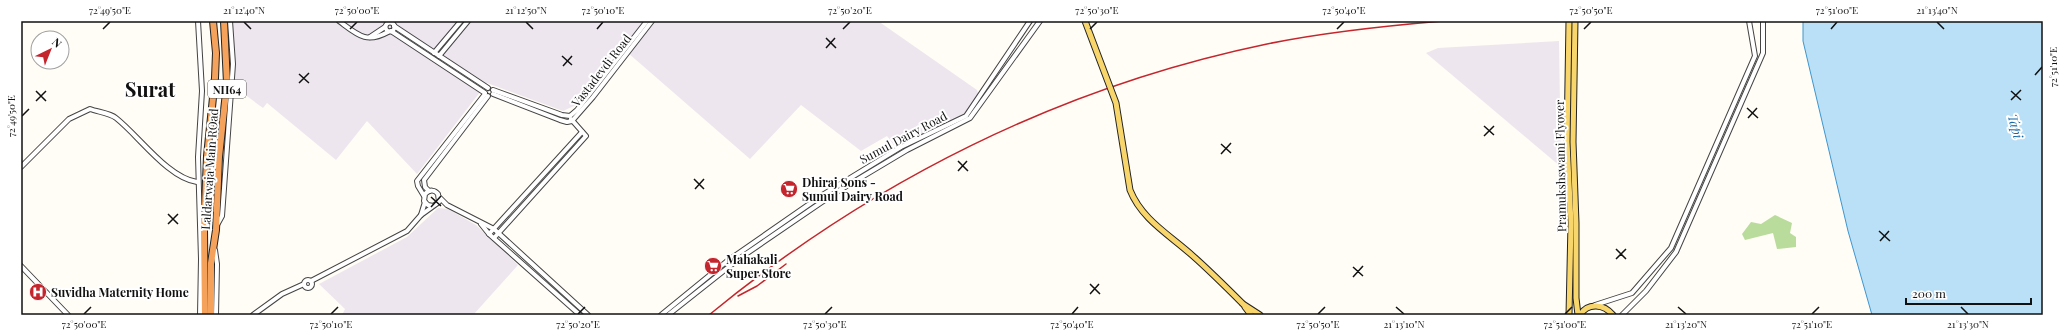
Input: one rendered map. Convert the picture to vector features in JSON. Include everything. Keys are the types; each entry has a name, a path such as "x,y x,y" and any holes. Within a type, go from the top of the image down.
{"highway":[{"name":"Laldarwaja Main ROad","path":"202,230 207,156 215,78 216,53 213,21"},
{"name":"Laldarwaja Main ROad","path":"214,246 219,157 227,83 224,21"},
{"name":"NH64","path":"202,230 206,268 205,315"},
{"name":"NH64","path":"211,315 211,263 214,246"}],"main road":[{"path":"1085,21 1116,103 1130,190 1135,202 1152,222 1194,256 1244,304 1258,314"},
{"name":"Pramukshswami Flyover","path":"1569,21 1567,142 1573,267 1576,307 1579,315"},
{"name":"Pramukshswami Flyover","path":"1569,312 1576,223 1573,142 1575,21"},
{"path":"1244,304 1251,315"},
{"path":"1579,315 1585,309 1595,306 1605,307 1613,315"}],"street":[{"path":"198,21 202,91 197,182 202,230 200,315"},
{"path":"216,226 222,216 233,64 230,21"},
{"path":"339,21 358,35 375,39 390,32 394,26"},
{"path":"431,57 461,21"},
{"path":"436,60 468,21"},
{"name":"Vastadevdi Road","path":"493,92 569,116 577,110 647,21"},
{"name":"Vastadevdi Road","path":"493,92 560,120 568,122 572,121 589,103 652,21"},
{"name":"Sumul Dairy Road","path":"661,315 726,262 824,194 901,147 966,116 1030,21"},
{"path":"668,315 740,258 835,193 907,150 970,118 1040,21"},
{"path":"1595,306 1632,293 1671,248 1755,56 1749,21"},
{"path":"1622,315 1646,291 1676,252 1763,53 1762,21"},
{"path":"370,37 389,23 440,55 493,92"},
{"path":"385,27 390,32 436,60 486,94"},
{"path":"429,191 425,187 424,180 486,94 488,88"},
{"path":"421,215 425,202 424,196 418,186 417,181 486,94 493,92"},
{"path":"21,166 69,118 90,109 115,117 140,143 167,165 190,181 197,182"},
{"path":"494,238 586,136 569,116"},
{"path":"489,234 582,132"},
{"path":"424,196 429,191 435,191 447,205 494,229 588,315"},
{"path":"437,204 439,197"},
{"path":"425,202 433,206"},
{"path":"252,315 282,294 304,284 308,287 311,285 311,281 407,231 421,215 433,206 437,204 447,205"},
{"path":"481,223 489,234 580,315"},
{"path":"214,246 217,264 216,315"},
{"path":"21,266 68,315"}],"shaded area":[{"path":"231,21 878,21 977,90 979,96 968,113 896,148 887,136 861,151 801,105 750,159 620,46 576,105 563,111 487,83 417,174 367,121 336,160 267,103 263,108 233,86"},
{"path":"1559,41 1561,167 1426,53 1438,48"},
{"path":"438,208 448,209 476,225 518,265 474,314 475,315 342,315 345,309 319,284 407,237"}],"green space":[{"path":"1775,215 1792,223 1790,233 1796,237 1796,247 1777,249 1773,233 1745,240 1742,234 1751,222 1761,224"}],"water":[{"name":"Tapi","path":"1803,21 2043,21 2043,315 1872,315 1848,231 1803,41"}],"railway":[{"path":"709,315 771,267 836,222 903,182 972,145 1042,113 1115,86 1190,62 1267,44 1355,30 1443,21"},
{"path":"738,296 757,286 786,264"}],"place":[{"name":"Dhiraj Sons - Sumul Dairy Road","path":"789,189"},
{"name":"Mahakali Super Store","path":"713,266"},
{"name":"Suvidha Maternity Home","path":"38,292"}],"district":[{"name":"Surat","path":"150,88"}]}
